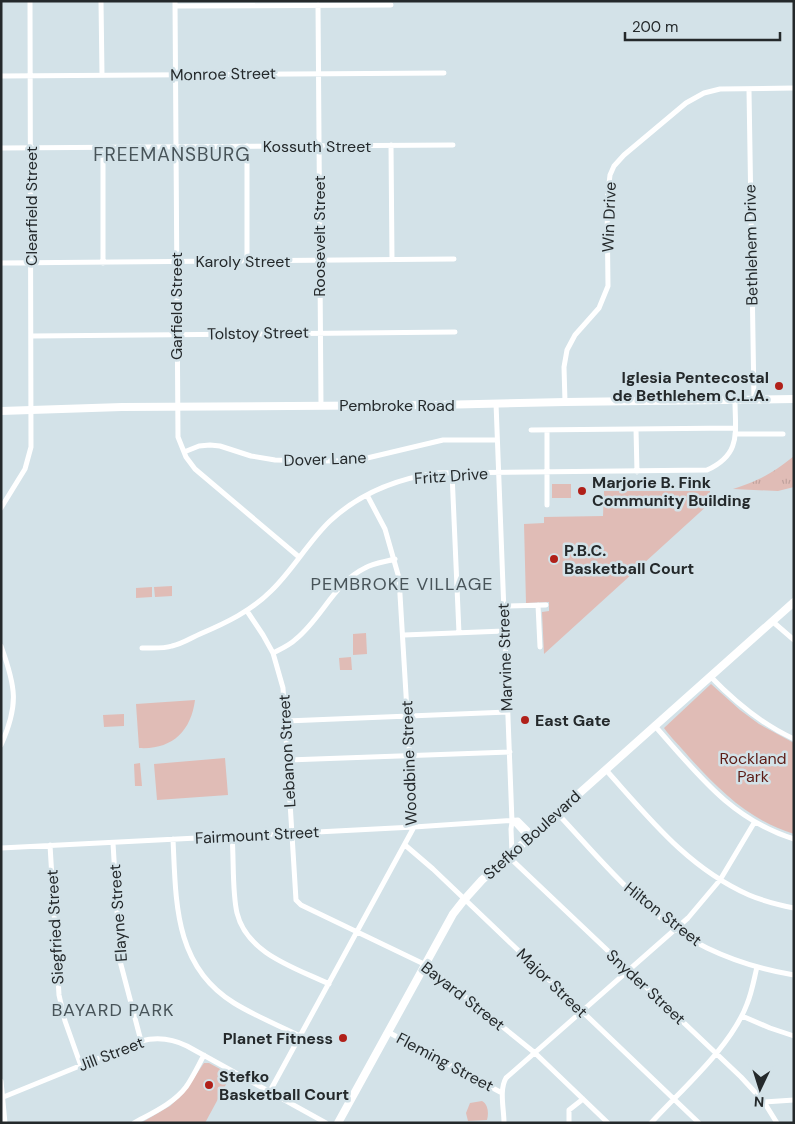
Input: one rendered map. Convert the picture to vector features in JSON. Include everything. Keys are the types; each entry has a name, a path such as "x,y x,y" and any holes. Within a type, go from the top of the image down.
{"main road":[{"name":"Pembroke Road","path":"1,411 177,406 436,406 496,403 794,399"},
{"name":"Stefko Boulevard","path":"338,1123 454,914 464,900 529,835 606,770 794,602"}],"street":[{"name":"Clearfield Street","path":"1,508 28,462 31,447 30,1"},
{"path":"101,1 102,75"},
{"path":"175,4 392,5"},
{"name":"Garfield Street","path":"175,4 177,434 192,466 299,557"},
{"name":"Roosevelt Street","path":"318,5 321,406"},
{"name":"Monroe Street","path":"1,76 444,73"},
{"name":"Win Drive","path":"564,402 565,357 569,344 599,308 608,286 607,202 610,175 614,166 650,133 694,98 704,93 720,89 794,88"},
{"name":"Bethlehem Drive","path":"749,90 754,400"},
{"path":"391,145 392,260"},
{"name":"Kossuth Street","path":"1,148 453,145"},
{"path":"247,146 248,261"},
{"path":"103,148 104,263"},
{"name":"Karoly Street","path":"1,263 454,259"},
{"name":"Tolstoy Street","path":"32,336 455,332"},
{"name":"Fritz Drive","path":"142,648 178,645 223,625 247,611 271,591 330,521 356,502 383,487 411,477 452,473 707,470 729,453 734,444 735,400"},
{"name":"Marvine Street","path":"496,403 513,822 510,829 510,855"},
{"path":"636,429 636,472"},
{"path":"531,430 636,429 783,434"},
{"path":"547,430 547,505"},
{"name":"Dover Lane","path":"184,452 200,446 210,445 265,459 335,461 363,459 443,440 497,440"},
{"path":"452,473 459,632"},
{"name":"Woodbine Street","path":"270,1091 414,827 400,578 385,529 367,495"},
{"path":"273,653 299,637 338,588 353,575 367,567 395,560"},
{"path":"503,606 546,605"},
{"path":"538,606 540,647"},
{"name":"Lebanon Street","path":"247,611 273,653 283,688 296,900"},
{"path":"772,621 794,640"},
{"path":"404,635 504,631"},
{"path":"1,646 10,673 14,694 13,714 1,745"},
{"path":"710,676 744,709 767,725 794,739"},
{"path":"286,721 508,712"},
{"path":"654,726 724,802 754,823 794,839"},
{"path":"288,760 510,752"},
{"path":"606,770 691,860 720,880 750,896 794,908"},
{"name":"Hilton Street","path":"557,813 624,886 675,928 705,947 724,956 794,975"},
{"path":"513,822 518,820 528,830 529,835"},
{"name":"Fairmount Street","path":"1,848 513,822"},
{"path":"504,1123 502,1093 506,1078 629,970 704,900 720,880 754,823"},
{"path":"232,836 236,909 240,924 245,932 258,947 268,954 328,984"},
{"path":"173,840 178,916 184,941 197,966 214,987 235,1004 300,1036"},
{"name":"Elayne Street","path":"113,843 119,954 140,1041"},
{"name":"Siegfried Street","path":"50,845 59,995 64,1021 81,1066"},
{"name":"Major Street","path":"405,845 699,1123"},
{"name":"Snyder Street","path":"510,855 751,1087 764,1102 777,1123"},
{"name":"Bayard Street","path":"296,900 299,904 426,965 535,1053 608,1123"},
{"path":"651,1123 717,1053 733,1032 742,1016 751,991 756,966"},
{"path":"742,1016 794,1036"},
{"name":"Fleming Street","path":"388,1032 502,1093"},
{"name":"Jill Street","path":"2,1098 140,1041 154,1039 184,1044 326,1123"},
{"path":"134,1123 176,1098 190,1081 204,1055"},
{"path":"1,1081 5,1123"},
{"path":"569,1123 569,1110 583,1099"},
{"path":"764,1102 794,1100"}],"green space":[{"path":"794,456 794,487 778,491 733,489 765,476"},
{"path":"552,484 571,484 571,498 552,498"},
{"path":"604,491 710,491 709,504 544,654 542,612 549,611 549,602 526,603 524,524 544,523 544,517 603,516"},
{"path":"172,586 172,596 155,597 154,587"},
{"path":"152,587 152,597 136,598 136,588"},
{"path":"366,633 367,654 353,655 353,634"},
{"path":"351,657 352,670 340,670 339,658"},
{"name":"Rockland Park","path":"711,684 759,724 794,743 794,834 763,821 736,803 724,793 664,728"},
{"path":"195,700 189,721 178,737 161,746 139,748 136,704"},
{"path":"124,714 124,726 104,727 103,715"},
{"path":"225,758 228,795 157,800 154,764"},
{"path":"140,763 142,786 135,786 134,764"},
{"path":"204,1063 209,1063 231,1075 205,1123 141,1123 170,1106 183,1094"},
{"path":"482,1101 486,1104 487,1120 468,1121 466,1113 470,1103"}],"place":[{"name":"Iglesia Pentecostal de Bethlehem C.L.A.","path":"779,386"},
{"name":"Marjorie B. Fink Community Building","path":"582,491"},
{"name":"P.B.C. Basketball Court","path":"554,559"},
{"name":"East Gate","path":"525,720"},
{"name":"Planet Fitness","path":"343,1038"},
{"name":"Stefko Basketball Court","path":"209,1085"}],"district":[{"name":"FREEMANSBURG","path":"172,154"},
{"name":"PEMBROKE VILLAGE","path":"402,584"},
{"name":"BAYARD PARK","path":"113,1010"}]}
